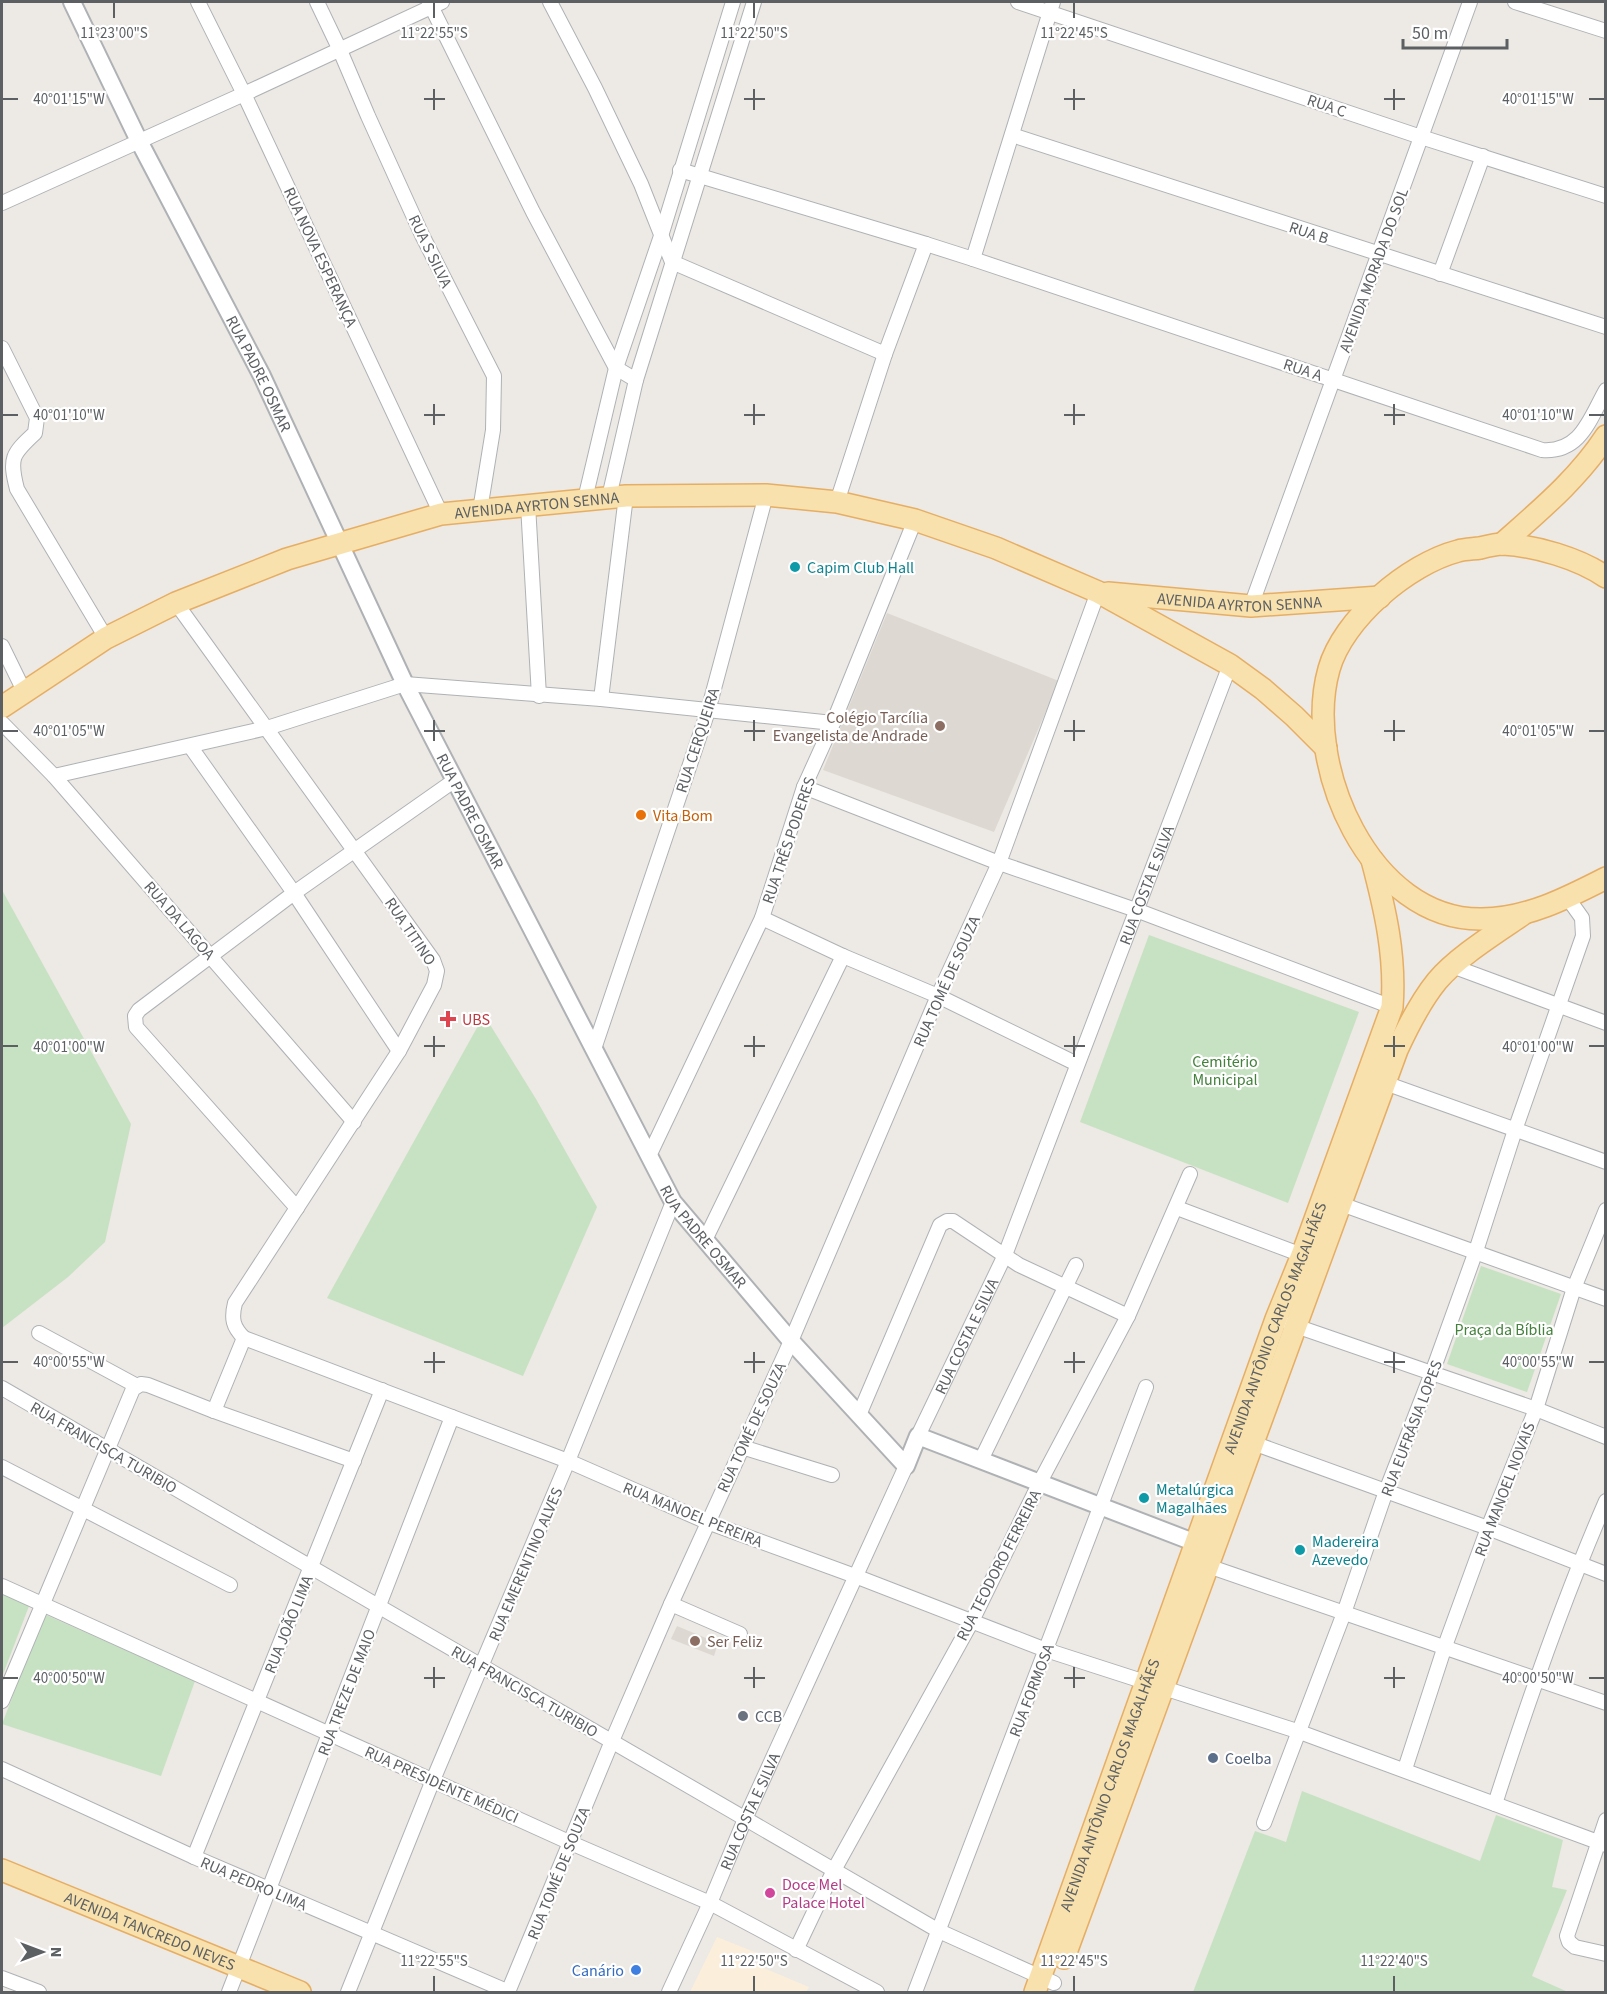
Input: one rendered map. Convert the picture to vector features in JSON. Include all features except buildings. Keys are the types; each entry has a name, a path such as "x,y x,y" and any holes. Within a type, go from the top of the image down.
{"main road":[{"path":"1502,544 1565,488 1597,450 1605,436"},
{"name":"AVENIDA AYRTON SENNA","path":"2,706 106,638 176,603 287,559 441,514 617,496 766,495 837,502 915,520 996,548 1098,592 1230,665 1271,696 1326,748"},
{"path":"1605,577 1593,568 1557,554 1502,544 1457,551 1436,560 1415,570 1380,597 1359,615 1344,634 1329,669 1322,708 1326,748 1339,801 1355,834 1372,860 1394,883 1430,908 1450,916 1482,920 1522,915 1567,897 1605,878"},
{"name":"AVENIDA AYRTON SENNA","path":"1098,592 1251,606 1380,597"},
{"name":"AVENIDA ANTÔNIO CARLOS MAGALHÃES","path":"1154,1686 1208,1566 1253,1443 1302,1255 1392,1007 1393,969 1390,938 1372,860"},
{"name":"AVENIDA ANTÔNIO CARLOS MAGALHÃES","path":"1045,1986 1154,1686 1196,1543 1286,1323 1341,1204 1410,1022 1437,981 1452,966 1522,915"},
{"name":"AVENIDA TANCREDO NEVES","path":"2,1870 300,1992"}],"street":[{"name":"RUA PADRE OSMAR","path":"72,2 139,141 262,376 405,684 673,1202 791,1341 906,1466"},
{"name":"RUA NOVA ESPERANÇA","path":"198,2 244,93 441,514"},
{"name":"RUA S SILVA","path":"316,2 339,48 422,235 494,376 493,430 480,510"},
{"path":"550,2 641,184 672,262 885,354"},
{"path":"585,499 616,368 661,236 733,2"},
{"path":"601,699 617,496 636,380 754,2"},
{"name":"RUA C","path":"1018,2 1051,7 1421,137 1605,196"},
{"name":"AVENIDA MORADA DO SOL","path":"1251,606 1470,2"},
{"path":"1515,2 1605,31"},
{"path":"2,203 244,93 434,3 532,212 616,368 636,380"},
{"path":"973,259 1051,7"},
{"name":"RUA B","path":"1012,135 1605,327"},
{"path":"1440,274 1483,156"},
{"name":"RUA A","path":"680,170 973,259 1542,450 1554,451 1572,444 1580,436 1605,390"},
{"path":"837,502 885,354 926,244"},
{"path":"2,348 37,418 35,433 16,450 12,464 17,489 106,638"},
{"name":"RUA CERQUEIRA","path":"594,1049 708,711 766,495"},
{"path":"528,505 539,696"},
{"name":"RUA TRÊS PODERES","path":"649,1156 762,918 804,787 915,520"},
{"name":"RUA TOMÉ DE SOUZA","path":"509,1992 671,1604 791,1341 938,996 999,863 1098,592"},
{"name":"RUA TITINO","path":"176,603 436,966 434,985 399,1051 235,1303 233,1321 235,1328 244,1338"},
{"path":"2,646 24,691"},
{"name":"RUA COSTA E SILVA","path":"669,1992 918,1436 1005,1255 1230,665"},
{"path":"54,776 267,728 405,684 601,699 832,723"},
{"name":"RUA DA LAGOA","path":"2,723 54,776 354,1122"},
{"path":"190,746 294,893 399,1051"},
{"path":"297,1208 136,1027 135,1017 139,1010 294,893 455,780"},
{"path":"804,787 999,863 1136,910 1392,1007"},
{"name":"RUA EUFRÁSIA LOPES","path":"1264,1823 1344,1612 1386,1491 1432,1373 1560,1005 1584,930 1582,918 1567,897"},
{"path":"762,918 843,956 938,996 1077,1064"},
{"path":"705,1240 843,956"},
{"path":"1452,966 1605,1023"},
{"path":"1385,1083 1605,1162"},
{"name":"RUA TEODORO FERREIRA","path":"796,1950 834,1870 972,1621 1040,1482 1128,1316 1190,1174"},
{"name":"RUA EMERENTINO ALVES","path":"348,1992 433,1780 568,1461 673,1202"},
{"path":"1341,1204 1605,1299"},
{"path":"1176,1208 1302,1255"},
{"name":"RUA MANOEL NOVAIS","path":"1405,1769 1445,1646 1488,1528 1536,1409 1574,1288 1605,1210"},
{"path":"860,1415 940,1225 947,1221 953,1221 1019,1265 1128,1316"},
{"path":"981,1460 1076,1265"},
{"path":"1286,1323 1536,1409 1605,1437"},
{"path":"39,1333 142,1385 354,1461"},
{"path":"214,1411 244,1338"},
{"name":"RUA MANOEL PEREIRA","path":"244,1338 568,1461 707,1522 1046,1650 1297,1731 1602,1843"},
{"path":"2,1701 134,1389 142,1385"},
{"name":"RUA FORMOSA","path":"915,1992 1146,1387"},
{"name":"RUA FRANCISCA TURIBIO","path":"2,1388 939,1931 1045,1986"},
{"name":"RUA JOÃO LIMA","path":"194,1857 382,1390"},
{"name":"RUA TREZE DE MAIO","path":"229,1992 452,1417"},
{"path":"918,1436 1196,1543"},
{"path":"1253,1443 1488,1528 1605,1574"},
{"path":"742,1447 832,1475"},
{"path":"2,1467 230,1585"},
{"path":"1495,1804 1535,1678 1605,1502"},
{"path":"1208,1566 1605,1703"},
{"name":"RUA PRESIDENTE MÉDICI","path":"2,1586 571,1843 710,1903 877,1992"},
{"path":"671,1604 740,1634"},
{"name":"RUA PEDRO LIMA","path":"2,1769 194,1857 509,1992"},
{"path":"1605,1820 1602,1843 1568,1936 1569,1942 1575,1947 1605,1954"},
{"path":"2,1978 39,1992"}],"shaded area":[{"name":"Colégio Tarcília Evangelista de Andrade","path":"887,613 1059,681 994,832 823,770"},
{"name":"Ser Feliz","path":"677,1626 718,1643 714,1656 671,1639"},
{"path":"717,1937 757,1953 754,1964 809,1987 806,1992 690,1992"}],"green space":[{"path":"2,890 131,1124 105,1242 68,1277 2,1328"},
{"name":"Cemitério Municipal","path":"1149,935 1359,1012 1288,1203 1080,1122"},
{"path":"484,1015 536,1099 597,1207 523,1376 327,1298"},
{"name":"Praça da Bíblia","path":"1481,1266 1561,1294 1527,1392 1447,1364"},
{"path":"2,1594 29,1606 2,1677"},
{"path":"44,1614 195,1681 161,1776 2,1724"},
{"path":"1302,1791 1480,1861 1496,1815 1563,1840 1552,1887 1567,1890 1532,1976 1568,1992 1193,1992 1255,1831 1286,1842"}],"place":[{"name":"Capim Club Hall","path":"795,567"},
{"name":"Colégio Tarcília Evangelista de Andrade","path":"940,726"},
{"name":"Vita Bom","path":"641,815"},
{"name":"UBS","path":"448,1019"},
{"name":"Metalúrgica Magalhães","path":"1144,1498"},
{"name":"Madereira Azevedo","path":"1300,1550"},
{"name":"Ser Feliz","path":"695,1641"},
{"name":"CCB","path":"743,1716"},
{"name":"Coelba","path":"1213,1758"},
{"name":"Doce Mel Palace Hotel","path":"770,1893"},
{"name":"Canário","path":"636,1970"}]}
